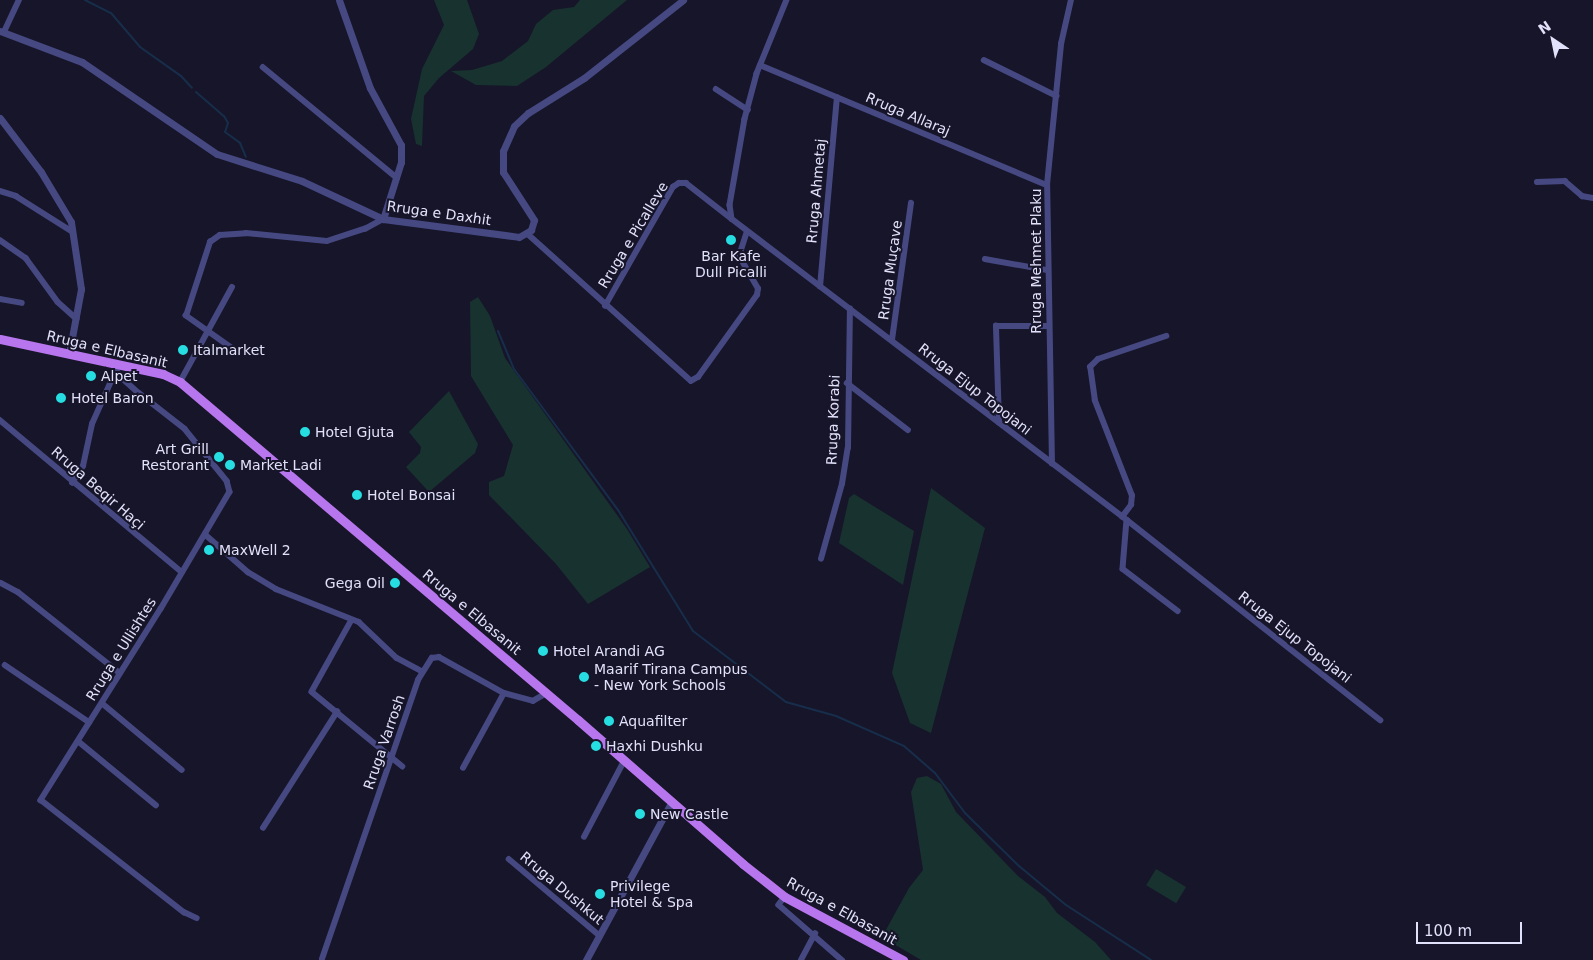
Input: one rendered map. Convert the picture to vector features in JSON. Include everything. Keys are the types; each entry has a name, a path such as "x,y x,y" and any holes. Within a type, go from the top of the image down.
{"main road":[{"name":"Rruga e Elbasanit","path":"0,339 70,354 115,367 163,374 180,382 547,693 671,803 785,897 903,960"}],"street":[{"path":"2,31 19,0"},
{"path":"234,350 208,329 186,316 206,247 214,238 246,232 327,241 365,229 384,219 397,178 401,162 401,145 370,88 340,0"},
{"path":"528,234 534,226 532,216 506,179 502,165 504,146 514,126 528,114 584,78 684,0"},
{"path":"732,219 730,205 748,110 760,66 787,0"},
{"name":"Rruga Mehmet Plaku","path":"1052,464 1048,326 1047,186 1061,44 1071,0"},
{"name":"Rruga e Daxhit","path":"2,31 82,62 208,150 296,179 384,219 513,237 528,234"},
{"path":"984,60 1057,96"},
{"name":"Rruga Allaraj","path":"760,66 1047,186"},
{"path":"263,67 397,178"},
{"path":"716,89 748,110"},
{"name":"Rruga Ahmetaj","path":"820,287 837,98"},
{"path":"0,118 15,134 54,190 65,210 73,232 81,289 70,354"},
{"path":"1537,182 1565,181 1582,196 1593,198"},
{"name":"Rruga e Picalleve","path":"605,306 673,187 679,183 686,183 732,219"},
{"path":"0,190 16,196 73,232"},
{"name":"Rruga Muçave","path":"892,340 911,203"},
{"name":"Rruga Ejup Topojani","path":"732,219 1125,519 1380,720"},
{"name":"Rruga e Picalleve","path":"528,234 605,306 689,379 694,380 757,295 758,289 739,256 747,232"},
{"path":"0,240 26,258 58,302 77,319"},
{"path":"985,259 1047,270"},
{"path":"180,382 232,287"},
{"path":"0,299 22,303"},
{"name":"Rruga Korabi","path":"820,559 842,484 848,448 847,383 850,309"},
{"path":"999,423 996,326 1048,326"},
{"path":"1166,336 1098,359 1090,367 1095,402 1132,496 1131,505 1125,519 1123,569 1178,610"},
{"path":"72,483 83,466 92,424 115,367"},
{"name":"Rruga e Ullishtes","path":"115,367 139,393 185,429 230,485 229,496 41,800 184,912 197,918"},
{"path":"847,383 908,430"},
{"name":"Rruga Beqir Haçi","path":"0,420 72,483 182,572"},
{"path":"206,535 248,572 276,589 359,622 397,658 421,671 437,656 504,693 533,701 547,693"},
{"path":"1,583 25,597 120,673"},
{"path":"352,620 312,692 402,766"},
{"path":"5,665 90,722"},
{"name":"Rruga Varrosh","path":"322,959 421,671"},
{"path":"463,768 504,693"},
{"path":"102,703 182,770"},
{"path":"262,828 337,712"},
{"path":"78,741 156,805"},
{"path":"584,837 624,761"},
{"path":"586,960 671,803"},
{"name":"Rruga Dushkut","path":"509,859 600,936"},
{"path":"785,897 779,905 815,934 842,960"},
{"path":"801,960 815,934"}],"green space":[{"path":"434,0 467,0 479,34 473,49 439,78 424,96 422,146 416,144 411,119 422,69 444,25"},
{"path":"580,0 627,0 546,67 517,86 476,85 451,71 472,70 502,61 528,41 536,24 553,10 574,7"},
{"path":"478,297 490,316 505,358 627,529 650,567 588,604 556,564 489,495 489,482 504,476 513,445 471,376 470,302"},
{"path":"449,391 478,444 475,453 429,492 406,467 420,453 421,447 409,432"},
{"path":"931,488 985,528 931,733 910,723 892,673"},
{"path":"854,494 914,531 903,585 839,543 849,498"},
{"path":"927,776 941,784 956,812 1018,876 1045,897 1057,913 1095,942 1111,960 921,960 882,937 909,888 923,870 911,792 917,778"},
{"path":"1156,869 1186,887 1176,903 1146,885"}],"waterway":[{"path":"85,0 111,13 140,47 181,76 192,88"},
{"path":"196,92 224,116 228,123 225,132 240,143 246,157"},
{"path":"498,331 514,369 618,510 693,631 786,702 836,716 904,746 935,773 965,813 1019,866 1066,905 1151,960"}],"place":[{"name":"Bar Kafe Dull Picalli","path":"731,240"},
{"name":"Italmarket","path":"183,350"},
{"name":"Alpet","path":"91,376"},
{"name":"Hotel Baron","path":"61,398"},
{"name":"Hotel Gjuta","path":"305,432"},
{"name":"Art Grill Restorant","path":"219,457"},
{"name":"Market Ladi","path":"230,465"},
{"name":"Hotel Bonsai","path":"357,495"},
{"name":"MaxWell 2","path":"209,550"},
{"name":"Gega Oil","path":"395,583"},
{"name":"Hotel Arandi AG","path":"543,651"},
{"name":"Maarif Tirana Campus - New York Schools","path":"584,677"},
{"name":"Aquafilter","path":"609,721"},
{"name":"Haxhi Dushku","path":"596,746"},
{"name":"New Castle","path":"640,814"},
{"name":"Privilege Hotel & Spa","path":"600,894"}]}
